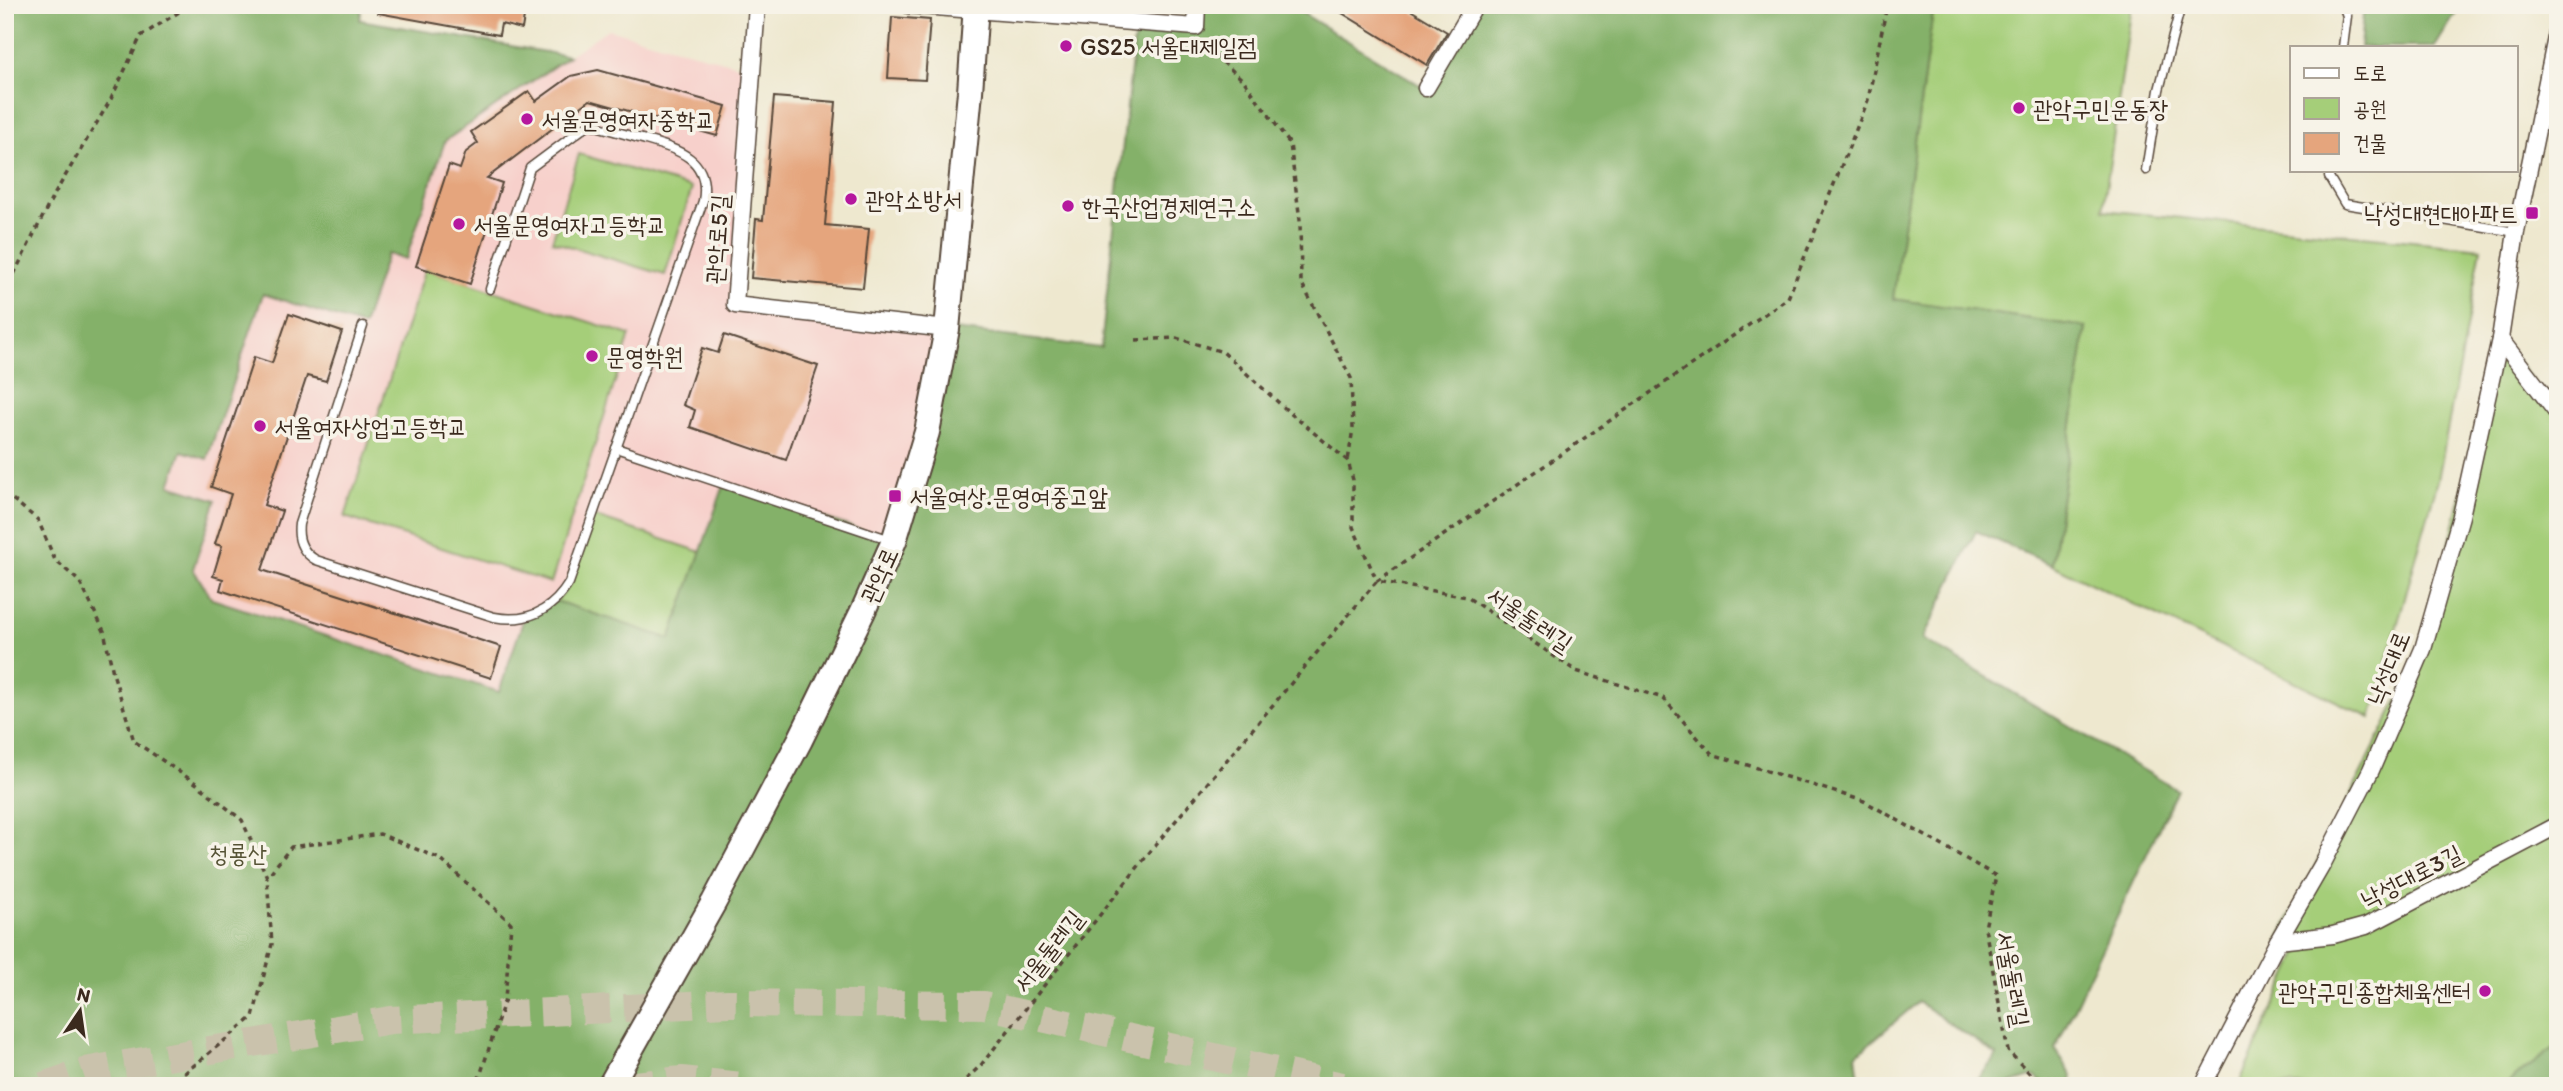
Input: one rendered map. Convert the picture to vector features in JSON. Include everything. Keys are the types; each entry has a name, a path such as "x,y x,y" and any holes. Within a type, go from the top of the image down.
{"main road":[{"name":"관악로","path":"610,1086 800,740 894,541 927,432 947,329 971,92 976,7"}],"street":[{"name":"관악로5길","path":"757,5 735,305 947,329"},
{"path":"909,5 976,7 1196,27 1198,5"},
{"path":"1426,89 1475,5"},
{"name":"낙성대로","path":"2203,1086 2277,941 2322,865 2371,770 2423,649 2461,516 2500,339 2516,232 2558,28"},
{"path":"2500,339 2558,414"},
{"name":"낙성대로3길","path":"2277,941 2333,935 2366,926 2558,825"}],"lane":[{"path":"2146,170 2159,90 2180,5"},
{"path":"2343,5 2347,16 2343,46"},
{"path":"363,327 299,524 301,546 316,560 494,617 516,619 532,615 548,607 569,583 703,201 704,184 694,162 673,148 589,124 530,168 490,289"},
{"path":"2330,172 2329,177 2345,204 2516,232"},
{"path":"616,449 894,541"}],"path":[{"path":"5,292 51,200 111,99 141,36 190,5"},
{"path":"1215,55 1244,81 1290,144 1300,220 1301,282 1351,378 1353,428 1348,461 1353,480 1353,527 1377,581 1788,298 1868,100 1887,5"},
{"path":"1136,340 1176,338 1223,352 1348,461"},
{"path":"5,493 38,520 55,560 80,582 104,631 113,673 134,741 197,784 242,820 267,877 272,944 253,1017 169,1086"},
{"name":"서울둘레길","path":"960,1086 981,1065 1157,843 1377,581 1467,597 1576,671 1663,698 1712,754 1864,801 1996,876 1985,928 2008,1051 2042,1086"},
{"path":"267,877 291,847 380,834 440,859 511,923 505,999 480,1076 472,1086"}],"shaded area":[{"name":"문영학원","path":"608,29 752,69 735,305 947,329 894,541 724,485 670,640 524,618 499,692 211,599 193,569 216,501 170,485 182,451 208,459 263,293 387,253 406,259 445,141"}],"green space":[{"name":"청룡산","path":"5,5 362,5 360,20 569,56 445,141 406,259 387,254 363,326 263,294 207,459 182,451 170,485 216,500 193,569 212,599 499,692 524,618 556,601 670,639 724,485 894,541 947,329 1101,348 1136,22 1196,27 1197,5 1289,5 1425,88 1475,5 1934,5 1893,299 2086,327 2052,565 1976,531 1923,639 2177,790 2055,1049 2072,1076 2073,1086 2046,1086 2034,1076 2002,1086 1973,1086 1997,1055 1918,1002 1856,1055 1860,1086 5,1086"},
{"path":"1934,5 2132,5 2103,210 2481,248 2438,480 2371,718 2052,565 2086,327 1893,299"},
{"path":"2364,5 2461,5 2436,46 2360,46"},
{"path":"579,154 692,188 665,275 552,241"},
{"path":"425,269 630,335 551,583 345,517"},
{"path":"2500,339 2558,414 2558,1056 2518,1086 2238,1086 2304,940 2278,941 2423,649"},
{"path":"593,516 701,552 670,640 556,601 563,593"},
{"path":"2558,1045 2558,1086 2503,1086"}],"building":[{"path":"378,5 526,5 522,29 501,24 499,35 378,13"},
{"path":"1329,5 1402,5 1447,32 1427,65"},
{"path":"892,17 930,20 925,80 888,78"},
{"name":"서울문영여자중학교","path":"598,70 726,106 717,136 590,100 487,178 502,183 470,284 416,266 449,165 460,169 466,152 478,143 471,132 529,91 536,101 571,76"},
{"path":"774,97 836,102 825,225 869,229 863,288 751,278 756,219 763,220"},
{"path":"289,314 342,332 326,381 307,376 264,505 282,511 262,570 501,647 491,678 220,590 223,579 213,576 222,546 215,544 231,494 211,487 254,357 272,363"},
{"path":"724,335 818,366 786,460 690,427 695,410 683,405 702,348 718,353"}],"tunnel":[{"path":"43,1086 90,1070 391,1020 728,1003 984,1005 1342,1086"},
{"path":"626,1086 682,1080 742,1086"}],"place":[{"name":"GS25 서울대제일점","path":"1066,46"},
{"name":"관악구민운동장","path":"2019,108"},
{"name":"서울문영여자중학교","path":"527,119"},
{"name":"관악소방서","path":"851,199"},
{"name":"한국산업경제연구소","path":"1068,206"},
{"name":"낙성대현대아파트","path":"2532,213"},
{"name":"서울문영여자고등학교","path":"459,224"},
{"name":"문영학원","path":"592,356"},
{"name":"서울여자상업고등학교","path":"260,426"},
{"name":"서울여상.문영여중고앞","path":"895,496"},
{"name":"관악구민종합체육센터","path":"2485,991"}]}
